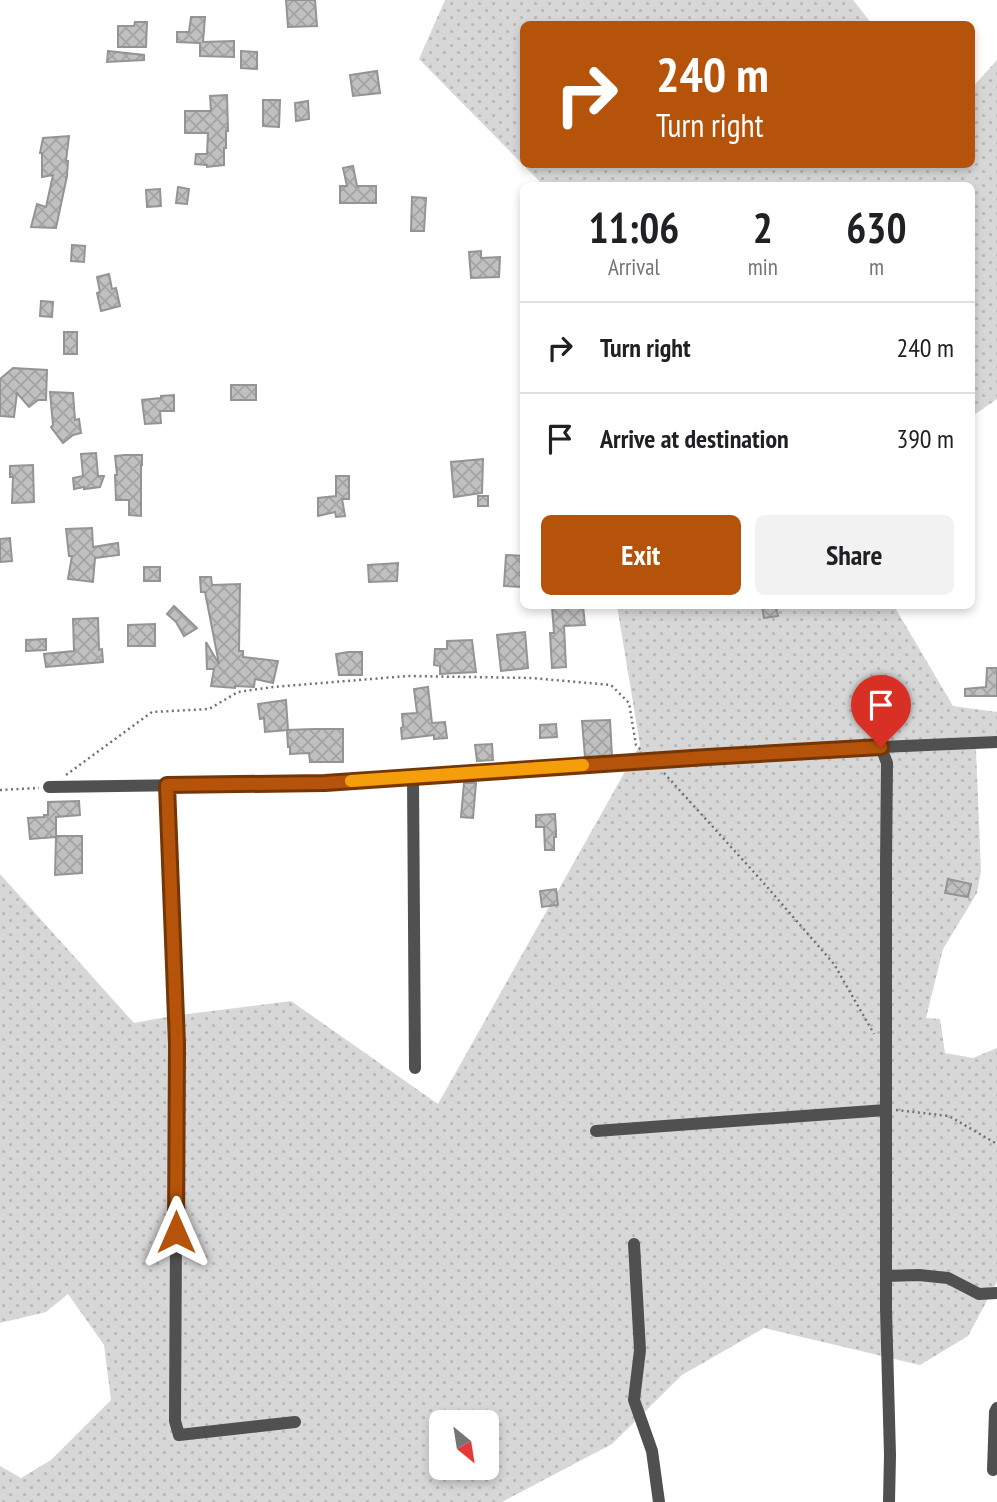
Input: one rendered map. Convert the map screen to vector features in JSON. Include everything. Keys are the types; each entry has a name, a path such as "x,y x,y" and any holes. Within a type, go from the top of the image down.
{"street":[{"path":"49,788 325,783 997,742"},
{"path":"881,747 887,763 886,1276 889,1502"},
{"path":"413,777 415,1068"},
{"path":"167,785 177,1044 175,1420 180,1435 295,1422"},
{"path":"596,1131 886,1110"},
{"path":"634,1244 640,1350 634,1400 652,1451 659,1502"},
{"path":"886,1276 948,1278 979,1294 997,1293"},
{"path":"993,1470 997,1408"}],"path":[{"path":"886,1110 949,1116 997,1144"}],"shaded area":[{"path":"445,0 853,0 870,21 520,21 520,162 419,59"},
{"path":"997,60 997,399 975,414 975,182 540,182 526,168 975,168 975,85"},
{"path":"617,609 896,609 953,706 997,712 997,739 976,749 981,871 977,893 943,949 926,1018 940,1019 945,1053 973,1058 997,1048 997,1282 968,1336 920,1365 764,1328 682,1375 612,1444 502,1502 0,1502 0,1466 21,1478 51,1460 111,1400 104,1345 68,1294 46,1312 0,1323 0,874 134,1023 291,1001 438,1104 640,745"}],"building":[{"path":"286,0 315,0 317,26 288,27"},
{"path":"191,17 205,17 203,42 234,41 234,57 200,56 200,43 177,42 177,32 189,32"},
{"path":"135,22 147,22 146,47 118,47 118,26 134,26"},
{"path":"108,51 144,55 144,60 107,62"},
{"path":"241,51 257,52 257,69 241,68"},
{"path":"377,71 380,93 353,96 350,75"},
{"path":"227,95 228,131 224,165 207,167 195,164 196,154 207,154 208,133 185,133 185,111 211,111 210,96"},
{"path":"263,100 280,100 279,127 263,126"},
{"path":"308,101 309,119 296,121 295,103"},
{"path":"69,136 67,176 56,228 31,227 37,204 46,207 53,175 42,177 40,153 43,138"},
{"path":"353,166 357,186 376,186 376,203 340,203 340,186 347,186 343,168"},
{"path":"178,187 189,189 187,204 176,203"},
{"path":"160,189 161,206 147,207 146,190"},
{"path":"412,197 426,198 424,231 411,231"},
{"path":"72,245 85,246 84,262 71,261"},
{"path":"481,251 481,258 500,257 499,277 471,278 469,252"},
{"path":"109,274 120,306 101,311 97,277"},
{"path":"41,301 53,302 52,317 40,316"},
{"path":"64,332 77,332 77,354 64,354"},
{"path":"13,368 47,370 46,400 38,400 29,407 17,393 14,417 0,416 0,379"},
{"path":"231,385 256,385 256,400 231,400"},
{"path":"50,392 73,393 75,420 79,419 81,433 73,435 63,443 51,427"},
{"path":"174,395 174,411 160,411 161,423 145,424 142,400"},
{"path":"96,453 98,476 104,476 100,487 74,489 73,478 83,476 81,454"},
{"path":"142,455 141,516 129,515 129,500 116,500 115,456"},
{"path":"483,459 482,493 454,497 451,462"},
{"path":"33,465 34,502 12,503 13,477 10,477 10,466"},
{"path":"336,476 349,476 349,499 342,499 345,516 336,517 335,512 318,516 318,498 336,496"},
{"path":"478,496 488,496 488,506 478,506"},
{"path":"92,528 93,547 118,543 119,555 95,558 93,582 68,579 72,556 69,556 66,529"},
{"path":"10,538 12,561 0,562 0,539"},
{"path":"506,555 520,556 520,587 504,586"},
{"path":"398,563 397,581 369,582 368,565"},
{"path":"144,567 160,567 160,581 144,581"},
{"path":"200,577 211,577 212,585 240,584 239,651 243,651 243,657 278,661 273,683 255,679 254,687 211,686 214,669 207,669 206,642 219,664 205,592 201,592"},
{"path":"174,606 197,628 184,636 176,622 167,614"},
{"path":"552,609 583,609 585,625 564,626 566,667 552,668 550,633 554,633"},
{"path":"762,609 777,609 778,616 764,618"},
{"path":"98,618 99,650 102,649 103,662 46,667 44,654 74,651 73,619"},
{"path":"155,624 155,646 128,646 128,625"},
{"path":"525,632 528,668 501,671 497,635"},
{"path":"46,639 46,650 26,651 26,640"},
{"path":"472,640 476,672 440,674 440,666 434,665 435,649 447,649 447,641"},
{"path":"362,652 362,675 339,675 336,654"},
{"path":"987,668 997,668 997,696 965,696 965,689 986,687"},
{"path":"428,687 432,723 445,722 447,738 434,739 434,735 402,739 402,714 417,713 414,689"},
{"path":"286,700 288,730 265,732 264,718 260,719 258,704"},
{"path":"610,720 612,756 585,757 582,721"},
{"path":"556,724 557,737 540,738 540,725"},
{"path":"343,729 343,762 310,762 309,753 290,754 287,730"},
{"path":"492,744 493,760 477,761 475,745"},
{"path":"464,783 476,783 473,818 461,817"},
{"path":"79,801 80,815 56,817 56,836 82,836 82,873 55,875 56,837 30,839 28,818 48,815 48,802"},
{"path":"555,814 554,850 545,850 544,827 536,827 536,815"},
{"path":"948,879 971,884 968,897 945,893"},
{"path":"556,889 558,905 542,907 540,891"}],"slow traffic":[{"path":"351,781 583,765"}],"route":[{"path":"176,1232 177,1044 167,785 325,783 881,747"}]}
